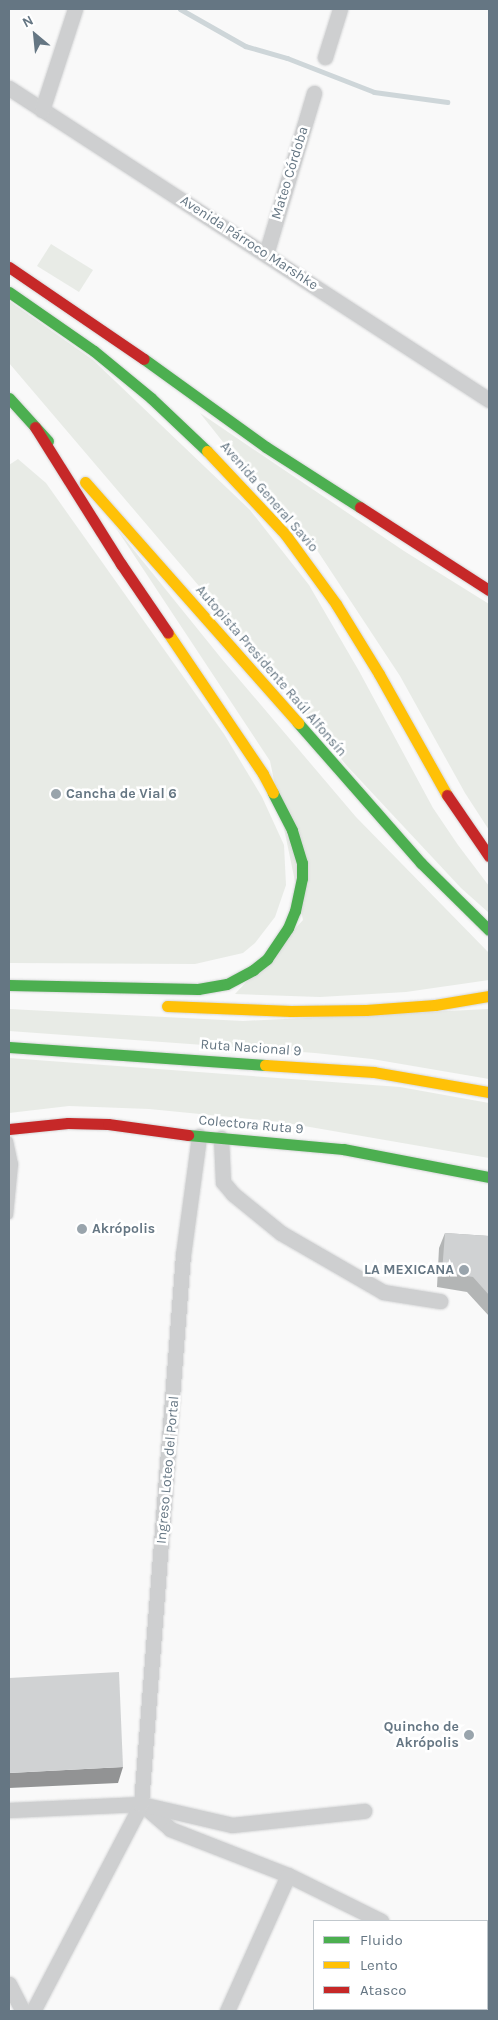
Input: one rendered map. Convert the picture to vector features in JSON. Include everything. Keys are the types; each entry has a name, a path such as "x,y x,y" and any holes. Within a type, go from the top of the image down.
{"main road":[{"path":"9,267 187,388 266,447 489,590"},
{"name":"Avenida General Savio","path":"9,292 94,351 168,413 218,461 285,534 336,604 379,674 449,799 489,856"},
{"path":"9,398 35,427 121,564 263,774 292,830 302,863 302,878 295,910 288,928 267,959 253,970 227,984 198,989 9,985"},
{"name":"Autopista Presidente Raúl Alfonsín","path":"35,427 420,863 489,930"},
{"path":"155,1006 292,1012 366,1010 435,1005 489,996"},
{"name":"Ruta Nacional 9","path":"9,1047 374,1072 489,1092"},
{"name":"Colectora Ruta 9","path":"9,1129 68,1123 108,1124 199,1136 350,1150 489,1177"}],"street":[{"path":"42,110 75,9"},
{"path":"325,57 340,9"},
{"name":"Avenida Párroco Marshke","path":"9,88 489,400"},
{"name":"Mateo Córdoba","path":"266,254 314,93"},
{"name":"Ingreso Loteo del Portal","path":"141,1804 183,1255 199,1136"},
{"path":"222,1138 223,1182 233,1194 281,1233 383,1292 440,1301"},
{"path":"9,1810 141,1804 232,1825 364,1810"},
{"path":"141,1804 170,1829 288,1875 378,1920"},
{"path":"33,2011 141,1804"},
{"path":"227,2011 288,1875"},
{"path":"9,1984 24,2011"}],"lane":[{"path":"9,1141 14,1164 9,1215"}],"shaded area":[{"path":"51,244 93,270 79,292 37,266"},
{"path":"9,301 93,360 250,510 309,585 359,671 433,808 489,886 489,913 461,888 347,766 233,626 9,363"},
{"path":"200,413 404,551 489,604 489,830 465,793 400,676 311,541 274,496 223,442"},
{"path":"18,459 46,483 224,734 262,797 284,845 286,885 275,917 255,943 243,953 195,964 9,963 9,465"},
{"path":"116,528 221,658 356,817 489,953 489,980 406,992 320,997 235,994 303,920 270,761"},
{"path":"9,1009 243,1021 489,1009 489,1079 372,1059 315,1053 9,1031"},
{"path":"9,1058 400,1087 489,1103 489,1158 281,1122 149,1109 69,1106 9,1113"}],"building":[{"path":"445,1233 489,1236 489,1295 473,1277 442,1272"},
{"path":"119,1672 123,1767 9,1773 9,1678"}],"waterway":[{"path":"180,9 245,46 287,58 374,92 447,102"}],"traffic: fast":[{"path":"9,292 94,351 151,398 207,451"},
{"path":"144,359 266,447 360,507"},
{"path":"9,398 48,441"},
{"path":"298,723 421,863 489,930"},
{"path":"9,985 198,989 227,984 253,970 267,959 288,928 295,911 302,878 302,863 292,830 273,793"},
{"path":"9,1047 265,1065"},
{"path":"188,1135 343,1149 489,1177"}],"traffic: slow":[{"path":"207,451 285,534 336,604 379,674 447,795"},
{"path":"85,482 298,723"},
{"path":"168,633 263,774 273,793"},
{"path":"167,1006 291,1011 366,1010 435,1005 489,996"},
{"path":"265,1065 374,1072 489,1092"}],"traffic: jam":[{"path":"9,267 144,359"},
{"path":"35,427 121,564 168,633"},
{"path":"360,507 489,590"},
{"path":"447,795 489,856"},
{"path":"9,1129 68,1123 108,1124 188,1135"}],"place":[{"name":"Cancha de Vial 6","path":"56,794"},
{"name":"Akrópolis","path":"82,1229"},
{"name":"LA MEXICANA","path":"464,1270"},
{"name":"Quincho de Akrópolis","path":"469,1735"}]}
